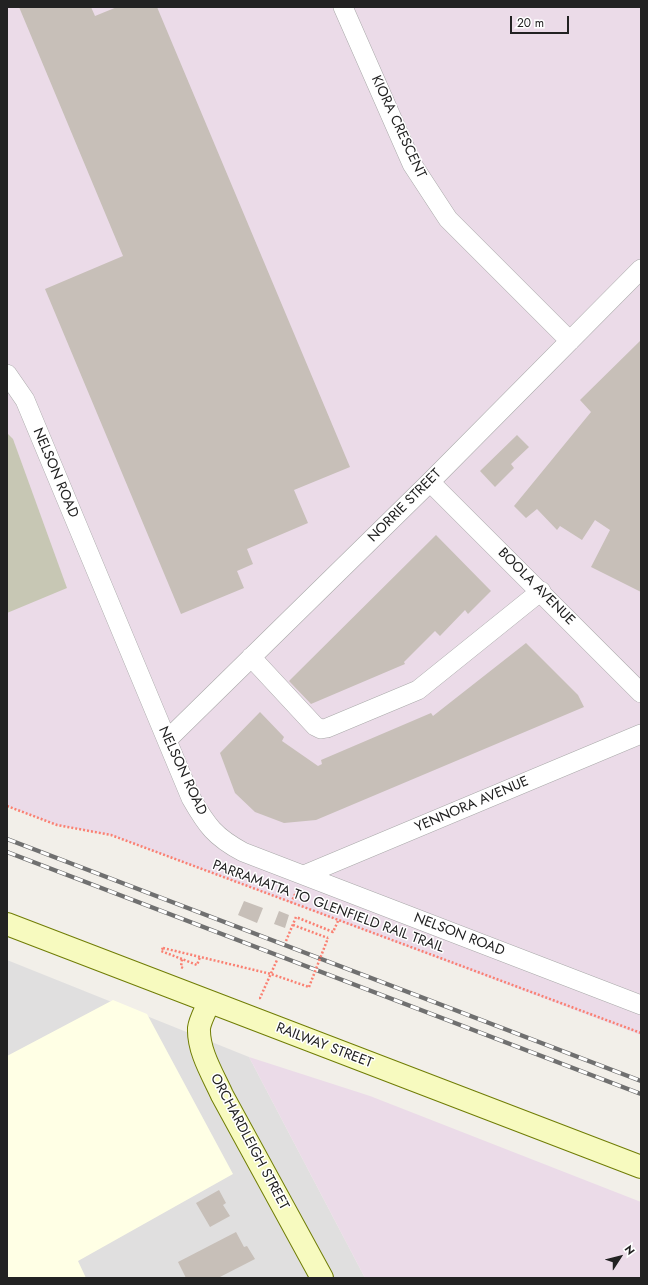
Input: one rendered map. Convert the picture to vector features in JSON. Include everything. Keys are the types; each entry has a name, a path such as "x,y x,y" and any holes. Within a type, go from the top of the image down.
{"main road":[{"name":"RAILWAY STREET","path":"7,924 641,1167"},
{"name":"ORCHARDLEIGH STREET","path":"209,1002 199,1027 200,1039 208,1064 226,1102 322,1278"}],"street":[{"name":"KIORA CRESCENT","path":"343,7 412,164 448,220 570,341"},
{"name":"NORRIE STREET","path":"167,740 430,482 641,269"},
{"name":"NELSON ROAD","path":"7,374 25,400 191,798 212,831 226,843 244,852 641,1005"},
{"name":"BOOLA AVENUE","path":"430,482 541,591 641,693"},
{"path":"251,657 315,726 321,729 327,728 418,690 541,591"},
{"name":"YENNORA AVENUE","path":"304,875 641,734"}],"path":[{"name":"PARRAMATTA TO GLENFIELD RAIL TRAIL","path":"7,806 57,825 111,835 641,1033"},
{"path":"286,941 296,917 333,932 338,921"},
{"path":"200,957 197,965 162,951 163,948 271,974 309,987 328,938 292,925"},
{"path":"181,967 182,959"},
{"path":"262,993 277,960"}],"shaded area":[{"path":"7,7 641,7 641,1035 111,835 57,825 7,806"},
{"path":"7,433 13,439 67,588 7,613"},
{"path":"7,960 249,1057 365,1278 7,1278"},
{"path":"113,1000 147,1014 233,1174 78,1261 86,1278 7,1278 7,1056"},
{"path":"249,1057 370,1096 641,1202 641,1278 365,1278"}],"building":[{"path":"19,7 91,7 95,16 117,7 157,7 350,467 294,490 308,523 247,549 253,564 237,571 244,588 181,614 45,289 123,256"},
{"path":"641,340 641,592 591,567 610,530 595,520 582,540 560,526 557,530 537,509 526,518 514,506 591,412 580,400"},
{"path":"517,435 529,447 511,464 514,468 495,487 480,471"},
{"path":"436,535 491,591 468,614 465,610 440,636 435,631 404,662 405,664 311,704 289,681"},
{"path":"526,643 578,695 584,707 316,820 284,823 255,812 235,793 220,753 260,712 284,737 282,741 318,766 322,764 321,760 431,713 433,716"},
{"path":"244,901 263,908 257,923 238,915"},
{"path":"279,911 289,915 285,928 274,924"},
{"path":"219,1190 226,1203 223,1205 230,1216 210,1227 196,1203"},
{"path":"236,1232 244,1247 247,1246 255,1259 218,1278 186,1278 178,1262"}],"railway":[{"path":"7,839 641,1081"},
{"path":"7,852 641,1094"}]}
